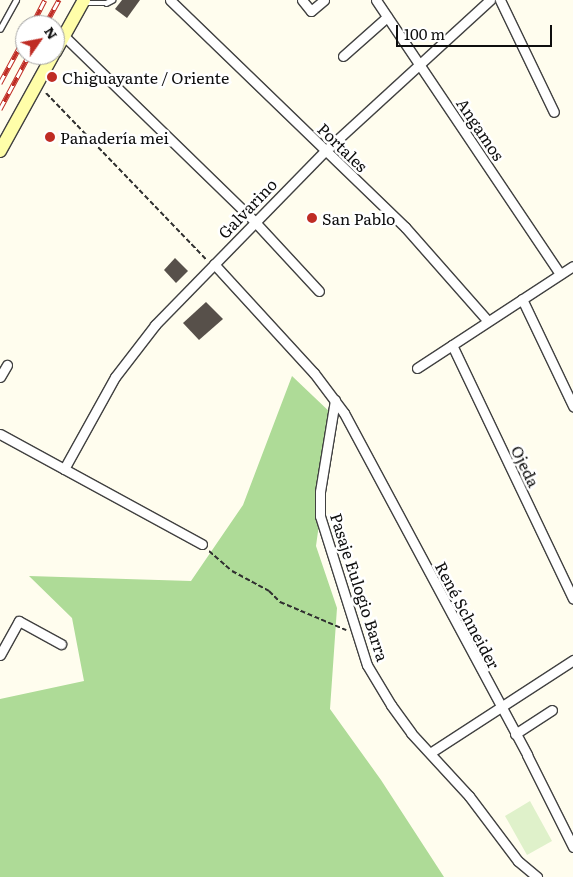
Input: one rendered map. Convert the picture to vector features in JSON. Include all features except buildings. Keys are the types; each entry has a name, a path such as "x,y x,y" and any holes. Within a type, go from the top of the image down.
{"main road":[{"path":"65,34 83,1"},
{"path":"0,151 48,65"}],"street":[{"name":"Portales","path":"170,0 405,227 488,321"},
{"path":"302,0 311,11 324,0"},
{"name":"Angamos","path":"376,0 560,274"},
{"name":"Galvarino","path":"64,469 126,361 146,335 325,151 490,0"},
{"path":"500,0 554,112"},
{"path":"343,56 387,17"},
{"path":"65,37 255,222 319,291"},
{"path":"214,264 314,373 335,400"},
{"path":"417,368 573,266"},
{"path":"522,299 573,406"},
{"name":"Ojeda","path":"452,345 573,599"},
{"path":"0,377 7,365"},
{"name":"Pasaje Eulogio Barra","path":"335,400 320,492 320,516 367,665 390,705 411,733 468,796 518,861 537,877"},
{"name":"René Schneider","path":"335,400 515,734 573,847"},
{"path":"0,434 202,544"},
{"path":"0,655 19,621 61,644"},
{"path":"430,754 573,660"},
{"path":"515,734 552,710"}],"lane":[{"path":"0,29 16,0"},
{"path":"83,1 106,3 112,0"}],"path":[{"path":"38,84 214,264"},
{"path":"202,544 232,571 269,591 280,602 357,636"}],"green space":[{"path":"292,376 334,416 316,546 337,608 330,709 381,780 444,877 0,877 0,699 84,681 72,618 29,576 191,581 243,505"},
{"path":"530,801 552,841 527,855 505,816"}],"railway":[{"path":"37,15 45,0"},
{"path":"51,15 59,0"},
{"path":"0,83 15,55"},
{"path":"0,109 24,65"}],"place":[{"name":"Chiguayante / Oriente","path":"52,77"},
{"name":"Panadería mei","path":"50,137"},
{"name":"San Pablo","path":"312,218"}]}
